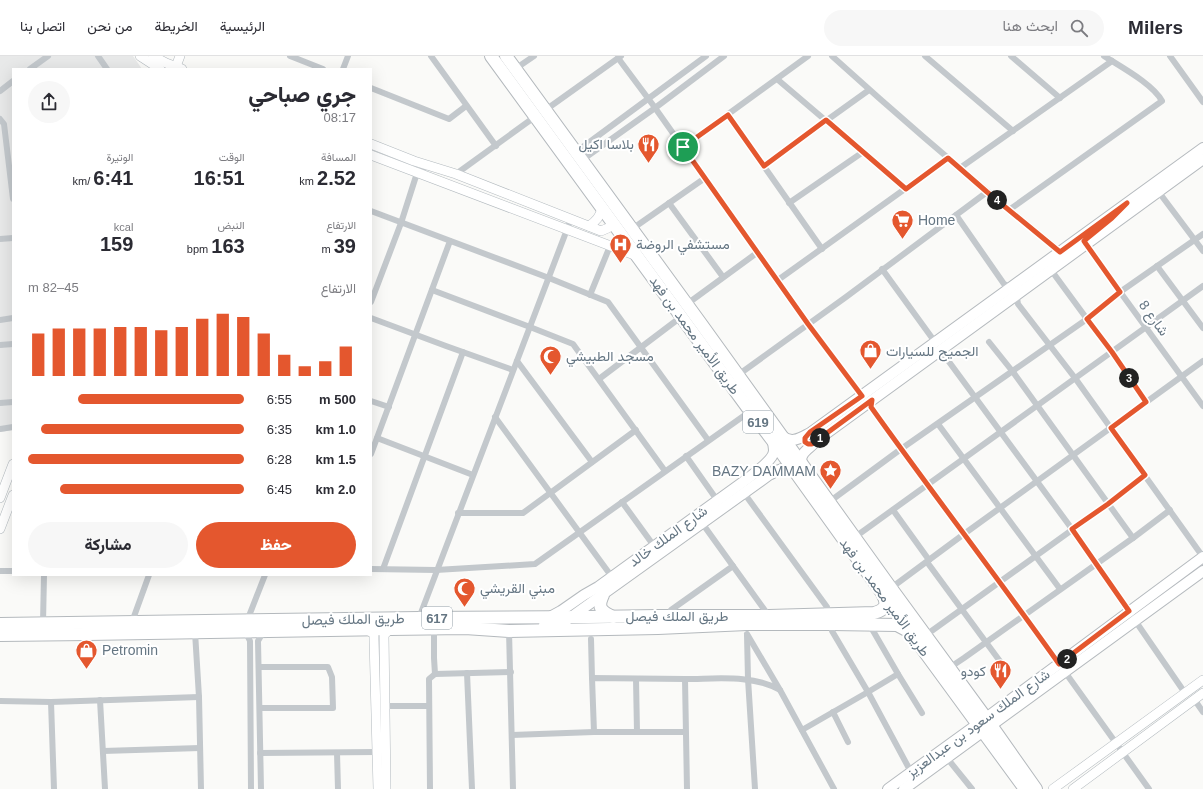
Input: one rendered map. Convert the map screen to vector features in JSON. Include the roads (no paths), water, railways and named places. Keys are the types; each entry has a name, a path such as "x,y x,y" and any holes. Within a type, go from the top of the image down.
{"highway":[{"name":"طريق الأمير محمد بن فهد","path":"491,56 540,114 579,156 738,375 754,408"},
{"name":"طريق الأمير محمد بن فهد","path":"506,56 540,114 602,208 681,317 777,438 886,590 926,635 949,668 1025,789"},
{"name":"طريق الأمير محمد بن فهد","path":"798,468 829,502 855,537 910,632 1036,789"},
{"path":"873,622 885,605 886,590"},
{"path":"603,595 600,608 613,617"},
{"path":"586,612 591,622 597,624 654,623 706,626"},
{"name":"طريق الملك فيصل","path":"1,630 43,623 418,618 570,618 586,612 613,617 769,616 830,619 898,625 910,632"},
{"name":"طريق الملك فيصل","path":"1,630 88,634 390,628 465,628 509,631 706,626 747,629 830,619"}],"main road":[{"path":"777,438 791,440 813,437 872,400 935,354 1017,289 1060,252 1203,148"},
{"path":"798,468 802,454 812,446 813,437 862,396 935,342 1017,289 1051,270 1203,159"},
{"path":"1086,244 1084,241 1086,238 1112,218 1127,203"},
{"name":"شارع الملك خالد","path":"546,618 556,614 609,579 743,482 763,466 773,454 777,438"},
{"path":"763,466 768,464 772,466 773,470 769,475"},
{"name":"شارع الملك خالد","path":"586,612 603,595 769,475 783,468 798,468"},
{"name":"شارع الملك سعود بن عبدالعزيز","path":"1062,668 1129,611 1203,557"},
{"name":"شارع الملك سعود بن عبدالعزيز","path":"888,789 911,772 985,725 1062,668 1135,621 1203,570"},
{"path":"586,612 584,602 586,598 599,590 609,579"},
{"path":"465,628 554,624 562,623 570,618"},
{"name":"شارع الملك سعود بن عبدالعزيز","path":"910,787 947,758 985,725"},
{"path":"897,789 912,778 911,772"}],"street":[{"path":"31,68 48,56"},
{"path":"98,56 106,68"},
{"path":"140,56 178,68 180,56"},
{"path":"153,56 165,64"},
{"path":"290,56 320,68"},
{"path":"343,68 348,56"},
{"path":"431,56 496,146"},
{"path":"515,69 534,56"},
{"path":"579,156 648,99 706,56"},
{"path":"579,156 655,108 724,56"},
{"path":"683,147 808,56"},
{"path":"832,56 987,192 1060,252"},
{"path":"925,56 1013,131"},
{"path":"1011,56 1060,98"},
{"path":"1009,210 1162,101 1150,87 1104,56"},
{"path":"1170,56 1203,102"},
{"path":"456,174 619,57 808,324 862,396"},
{"path":"960,168 1112,61"},
{"path":"777,79 906,189"},
{"path":"0,91 12,85"},
{"path":"372,88 448,118 466,106"},
{"path":"764,166 869,90"},
{"path":"728,115 822,249"},
{"path":"0,119 4,124 12,191"},
{"path":"372,144 456,174 601,231 608,228 613,223"},
{"path":"789,203 863,152"},
{"path":"372,155 637,256"},
{"path":"778,280 948,158"},
{"path":"372,299 418,173 429,165"},
{"path":"632,229 705,178"},
{"path":"1162,188 1161,195 1203,251"},
{"path":"738,375 987,192"},
{"path":"669,203 723,277"},
{"path":"589,226 596,221 602,208"},
{"path":"372,212 549,278 608,302 708,440"},
{"path":"956,215 1002,281 1006,285 1017,289 1018,304 1075,378 1203,557"},
{"path":"418,618 571,219"},
{"path":"829,502 901,449 1087,319 1120,292 1203,234"},
{"path":"0,239 12,238"},
{"path":"372,451 450,242"},
{"name":"شارع 8","path":"1086,244 1203,406"},
{"path":"590,295 610,246"},
{"path":"687,304 758,252"},
{"path":"1157,266 1203,328"},
{"path":"882,269 935,342"},
{"path":"1051,270 1112,352 1146,402"},
{"path":"855,537 1075,378 1147,328 1203,286"},
{"path":"432,290 573,344 665,471"},
{"path":"599,379 681,317"},
{"path":"0,320 12,318"},
{"path":"372,318 514,370"},
{"path":"990,342 1133,538"},
{"path":"0,345 12,344"},
{"path":"383,569 463,352"},
{"path":"935,354 944,355 976,398 1072,529 1185,693"},
{"path":"517,361 592,462"},
{"path":"886,590 1203,361"},
{"path":"872,400 871,407 1024,615 1149,789"},
{"path":"372,401 388,407"},
{"path":"0,403 12,402"},
{"path":"372,569 436,570 535,564 754,408"},
{"path":"495,418 578,532 609,579"},
{"path":"938,424 1060,589"},
{"path":"0,429 12,428"},
{"path":"458,513 523,513 636,430"},
{"path":"377,438 473,475"},
{"path":"686,456 717,500"},
{"path":"0,498 12,467"},
{"path":"926,635 1108,504 1145,475"},
{"path":"744,493 827,607 832,631 868,692 911,772"},
{"path":"0,529 12,498"},
{"path":"622,502 654,546"},
{"path":"893,510 961,609 1002,664"},
{"path":"949,668 1133,538 1170,510"},
{"path":"702,523 769,616"},
{"path":"671,616 672,610 733,566"},
{"path":"0,571 12,571"},
{"path":"43,623 44,576"},
{"path":"132,622 149,576"},
{"path":"247,620 265,576"},
{"path":"873,622 898,674 922,713"},
{"path":"386,789 384,634 390,628"},
{"path":"366,629 374,634 378,789"},
{"path":"434,629 434,658 436,674"},
{"path":"747,629 748,679 755,789"},
{"path":"747,629 834,789"},
{"path":"241,631 247,635 250,641 251,789"},
{"path":"260,789 258,641 262,634 267,631"},
{"path":"509,631 513,789"},
{"path":"196,632 201,789"},
{"path":"591,639 594,732"},
{"path":"375,656 385,656"},
{"path":"259,667 328,667 332,677 333,708 260,708"},
{"path":"430,789 429,679 436,674 511,672"},
{"path":"467,673 472,789"},
{"path":"802,730 898,674"},
{"path":"592,678 684,680 748,679 766,683 780,690"},
{"path":"636,679 636,732"},
{"path":"684,680 687,789"},
{"path":"1053,789 1203,680"},
{"path":"1073,789 1203,693"},
{"path":"0,700 51,702 199,698"},
{"path":"1194,699 1203,712"},
{"path":"100,700 105,789"},
{"path":"51,702 54,789"},
{"path":"384,706 429,706"},
{"path":"833,712 848,742"},
{"path":"512,735 594,732 685,732"},
{"path":"103,751 200,748"},
{"path":"260,753 376,752"},
{"path":"337,753 338,789"},
{"path":"947,758 972,789"}],"place":[{"name":"بلاسا اكيل","path":"649,164"},
{"name":"Home","path":"903,240"},
{"name":"مستشفي الروضة","path":"620,264"},
{"name":"الجميح للسيارات","path":"870,370"},
{"name":"مسجد الطبيشي","path":"551,376"},
{"name":"BAZY DAMMAM","path":"831,490"},
{"name":"مبني القريشي","path":"464,608"},
{"name":"Petromin","path":"87,670"},
{"name":"كودو","path":"1001,690"}]}
